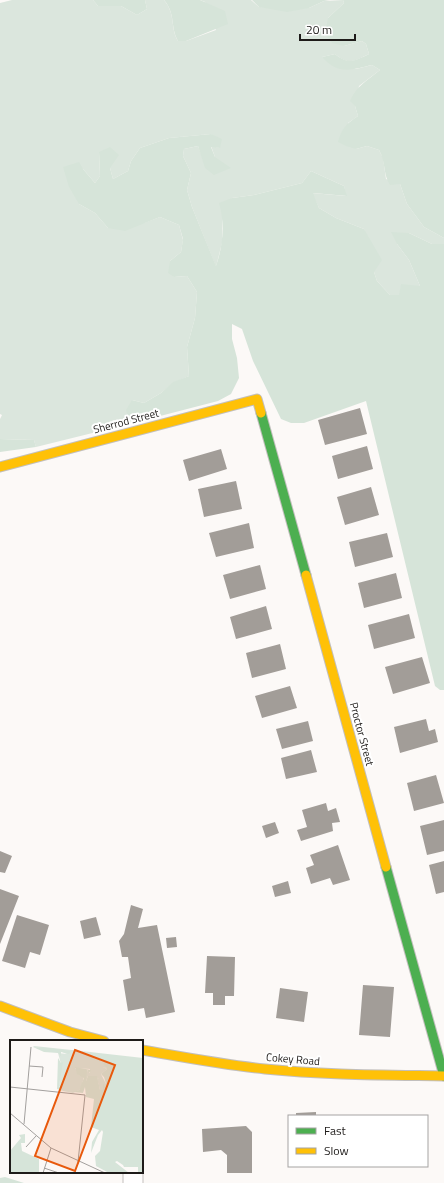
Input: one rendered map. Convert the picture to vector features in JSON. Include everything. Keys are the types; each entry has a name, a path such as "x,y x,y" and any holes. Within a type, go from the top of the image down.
{"street":[{"name":"Sherrod Street","path":"0,467 257,399"},
{"name":"Proctor Street","path":"257,399 444,1076"},
{"path":"0,1006 70,1032 100,1040"},
{"name":"Cokey Road","path":"143,1050 205,1062 272,1070 318,1073 444,1076"},
{"path":"133,1173 134,1183"}],"shaded area":[{"path":"12,0 93,0 98,6 121,6 137,15 147,9 145,0 164,0 168,5 172,16 174,32 178,41 186,41 216,30 205,2 200,0 251,0 259,7 309,8 324,1 343,0 344,3 328,18 344,46 362,41 366,44 369,54 352,61 344,60 335,54 322,57 356,69 372,65 380,70 359,86 355,106 358,116 348,123 356,149 367,146 379,150 383,158 386,179 400,184 407,204 424,227 444,238 444,244 432,244 409,233 397,244 409,260 420,286 399,295 390,295 377,281 364,229 336,218 319,208 312,193 346,196 344,186 311,171 302,183 254,195 232,198 222,215 222,243 216,267 192,207 187,190 191,173 183,156 184,149 198,146 202,156 215,157 211,146 220,148 211,134 169,138 140,148 131,161 128,171 113,179 110,168 99,152 100,176 95,183 83,169 79,204 95,213 108,228 144,223 160,217 179,225 183,240 181,252 170,261 174,277 187,276 197,292 195,318 187,347 189,376 173,383 161,393 144,403 132,400 137,422 36,447 34,440 0,439 0,419 2,415 0,414 0,3"},
{"path":"93,0 145,0 147,9 137,15 121,6 98,6"},
{"path":"164,0 200,0 225,11 228,24 186,41 178,41 174,31 170,10"},
{"path":"252,0 330,0 324,1 309,8 287,12 259,7"},
{"path":"343,0 444,0 444,238 424,227 407,204 400,184 390,185 386,177 383,159 379,150 367,146 356,149 338,142 345,127 350,121 358,116 355,106 350,101 356,91 380,70 372,65 345,70 339,69 328,63 322,57 335,54 344,60 352,61 369,54 366,44 362,41 344,46 332,43 325,33 328,18 344,3"},
{"path":"211,134 222,139 220,148 211,147 215,157 231,168 214,175 205,168 198,146 184,149 183,156 191,173 187,190 192,207 216,266 220,251 223,226 219,203 232,198 254,195 302,183 311,171 344,186 347,196 313,193 319,208 336,218 364,229 382,260 374,272 377,281 390,295 399,295 401,284 420,286 409,260 397,244 391,232 409,233 432,244 444,244 444,690 440,690 435,686 366,401 304,423 291,423 281,419 253,361 242,329 232,324 232,339 237,358 239,378 231,394 218,401 137,422 129,420 126,410 132,400 144,403 161,393 173,382 189,376 187,347 195,318 197,292 187,276 174,277 168,273 170,261 181,252 183,239 179,225 160,217 125,231 108,228 95,213 79,204 69,187 63,167 79,162 95,183 100,176 99,152 110,147 119,155 110,168 113,179 128,171 131,161 140,148 169,138"},
{"path":"0,439 34,440 36,447 0,452"},
{"path":"5,1177 24,1183 0,1183 0,1178"}],"building":[{"path":"360,408 367,434 325,445 318,420"},
{"path":"367,446 373,469 338,479 332,456"},
{"path":"221,449 227,469 189,481 183,460"},
{"path":"236,481 242,509 204,517 198,489"},
{"path":"371,487 379,515 345,525 337,497"},
{"path":"249,523 254,548 216,557 209,533"},
{"path":"387,533 393,557 355,567 349,542"},
{"path":"260,565 266,589 230,599 223,575"},
{"path":"396,573 402,598 364,608 358,583"},
{"path":"266,606 272,629 236,639 230,617"},
{"path":"409,614 415,638 374,649 368,625"},
{"path":"280,644 286,669 252,678 246,653"},
{"path":"422,657 430,683 393,694 385,667"},
{"path":"290,686 297,708 262,718 255,696"},
{"path":"426,719 429,731 435,729 438,742 400,753 394,727"},
{"path":"308,721 313,741 282,749 276,729"},
{"path":"311,750 317,772 286,779 281,758"},
{"path":"436,775 444,803 414,811 407,783"},
{"path":"326,803 328,811 336,808 340,822 332,823 333,831 301,841 297,830 307,827 302,810"},
{"path":"444,820 444,851 427,855 420,826"},
{"path":"275,822 279,833 266,838 262,826"},
{"path":"338,845 350,880 333,885 330,878 311,884 306,868 314,865 310,855"},
{"path":"0,851 12,856 5,873 0,872"},
{"path":"444,861 444,892 436,894 429,865"},
{"path":"288,881 291,893 275,897 272,886"},
{"path":"0,889 19,896 0,944"},
{"path":"131,905 143,909 138,928 157,925 175,1012 146,1018 144,1008 128,1011 123,980 131,978 128,957 122,957 119,941 124,934"},
{"path":"17,915 49,925 40,955 30,952 25,968 2,961"},
{"path":"96,917 101,935 84,939 80,921"},
{"path":"176,937 177,947 167,948 166,938"},
{"path":"207,956 235,957 234,996 225,996 225,1005 213,1005 213,993 205,993"},
{"path":"363,985 394,987 390,1037 359,1035"},
{"path":"280,988 308,992 304,1022 276,1018"},
{"path":"316,1112 316,1115 296,1115 296,1113"},
{"path":"246,1126 252,1132 252,1173 227,1173 227,1155 221,1150 203,1152 202,1129"}],"traffic: fast":[{"path":"261,413 306,575"},
{"path":"386,867 444,1076"}],"traffic: slow":[{"path":"0,467 257,399 261,413"},
{"path":"306,575 386,867"},
{"path":"0,1006 70,1032 100,1040"},
{"path":"143,1050 204,1061 287,1071 444,1076"}]}
